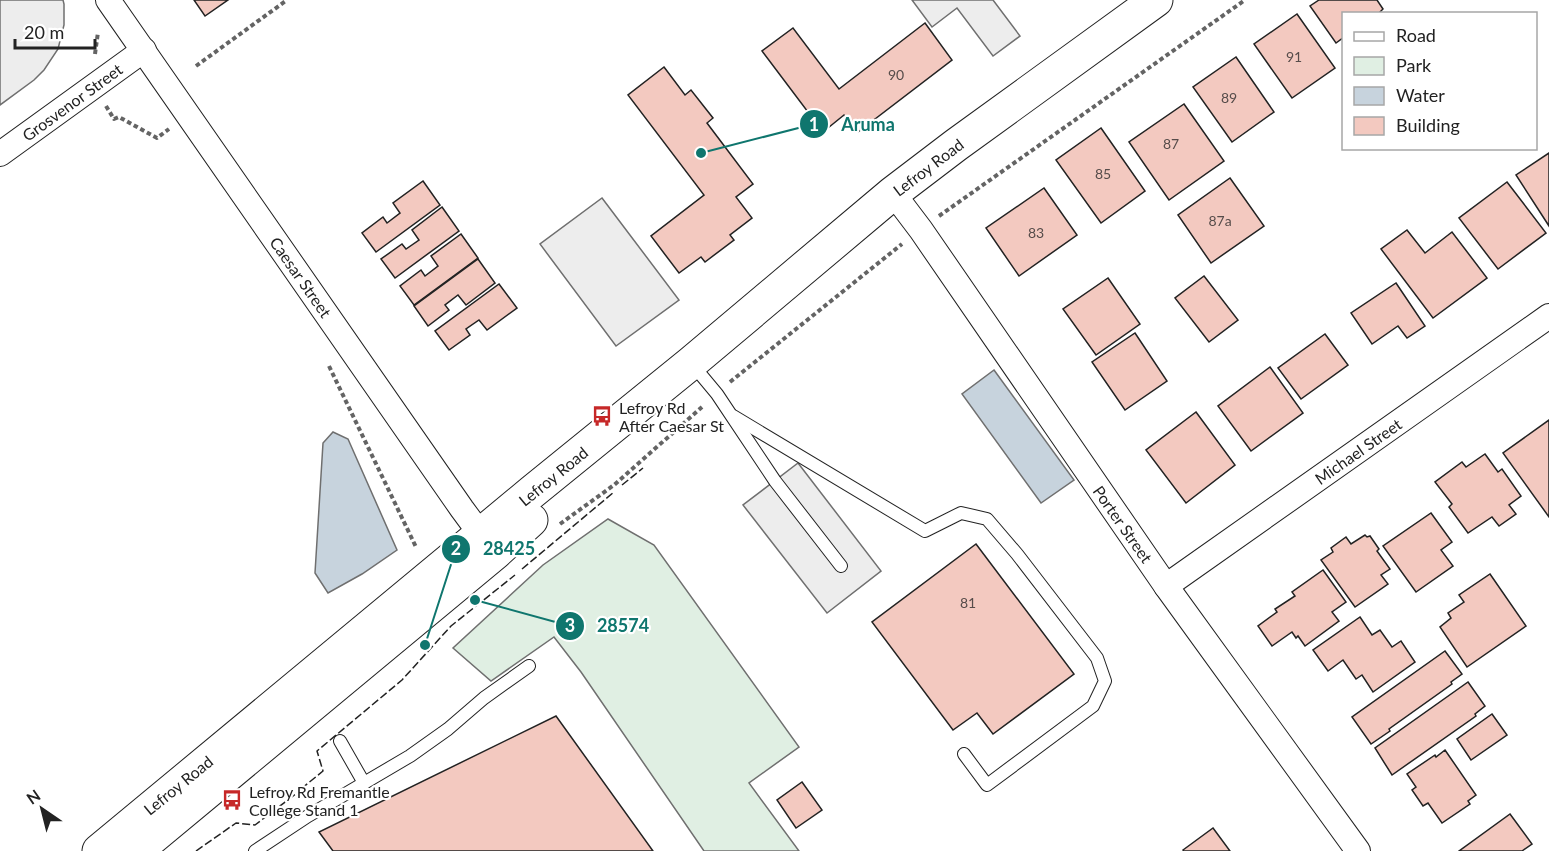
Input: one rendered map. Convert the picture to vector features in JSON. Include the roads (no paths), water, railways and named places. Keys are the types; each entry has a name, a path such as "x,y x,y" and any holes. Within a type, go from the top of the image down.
{"street":[{"name":"Caesar Street","path":"108,0 488,544"},
{"name":"Lefroy Road","path":"906,211 956,145 1156,0"},
{"name":"Lefroy Road","path":"99,851 488,544 704,378 1026,115 1184,0"},
{"name":"Grosvenor Street","path":"0,154 144,50"},
{"name":"Porter Street","path":"906,211 1166,586 1358,851"},
{"name":"Michael Street","path":"1166,586 1549,316"},
{"name":"Lefroy Road","path":"143,849 488,544"}],"lane":[{"path":"704,378 733,416 775,481 840,566"},
{"path":"733,416 925,531 961,513 987,519 1017,554 1097,658 1105,681 1093,706 987,785 964,754"},
{"path":"255,851 298,822 420,749 484,698 529,666"},
{"path":"340,741 364,783"}],"water":[{"path":"994,370 1074,480 1041,503 962,394"},
{"path":"333,432 348,439 397,550 362,574 328,593 315,573 323,443"}],"place":[{"name":"Aruma","path":"701,153"},
{"name":"Lefroy Rd After Caesar St","path":"602,416"},
{"name":"28574","path":"475,600"},
{"name":"28425","path":"425,645"},
{"name":"Lefroy Rd Fremantle College Stand 1","path":"232,800"}]}
